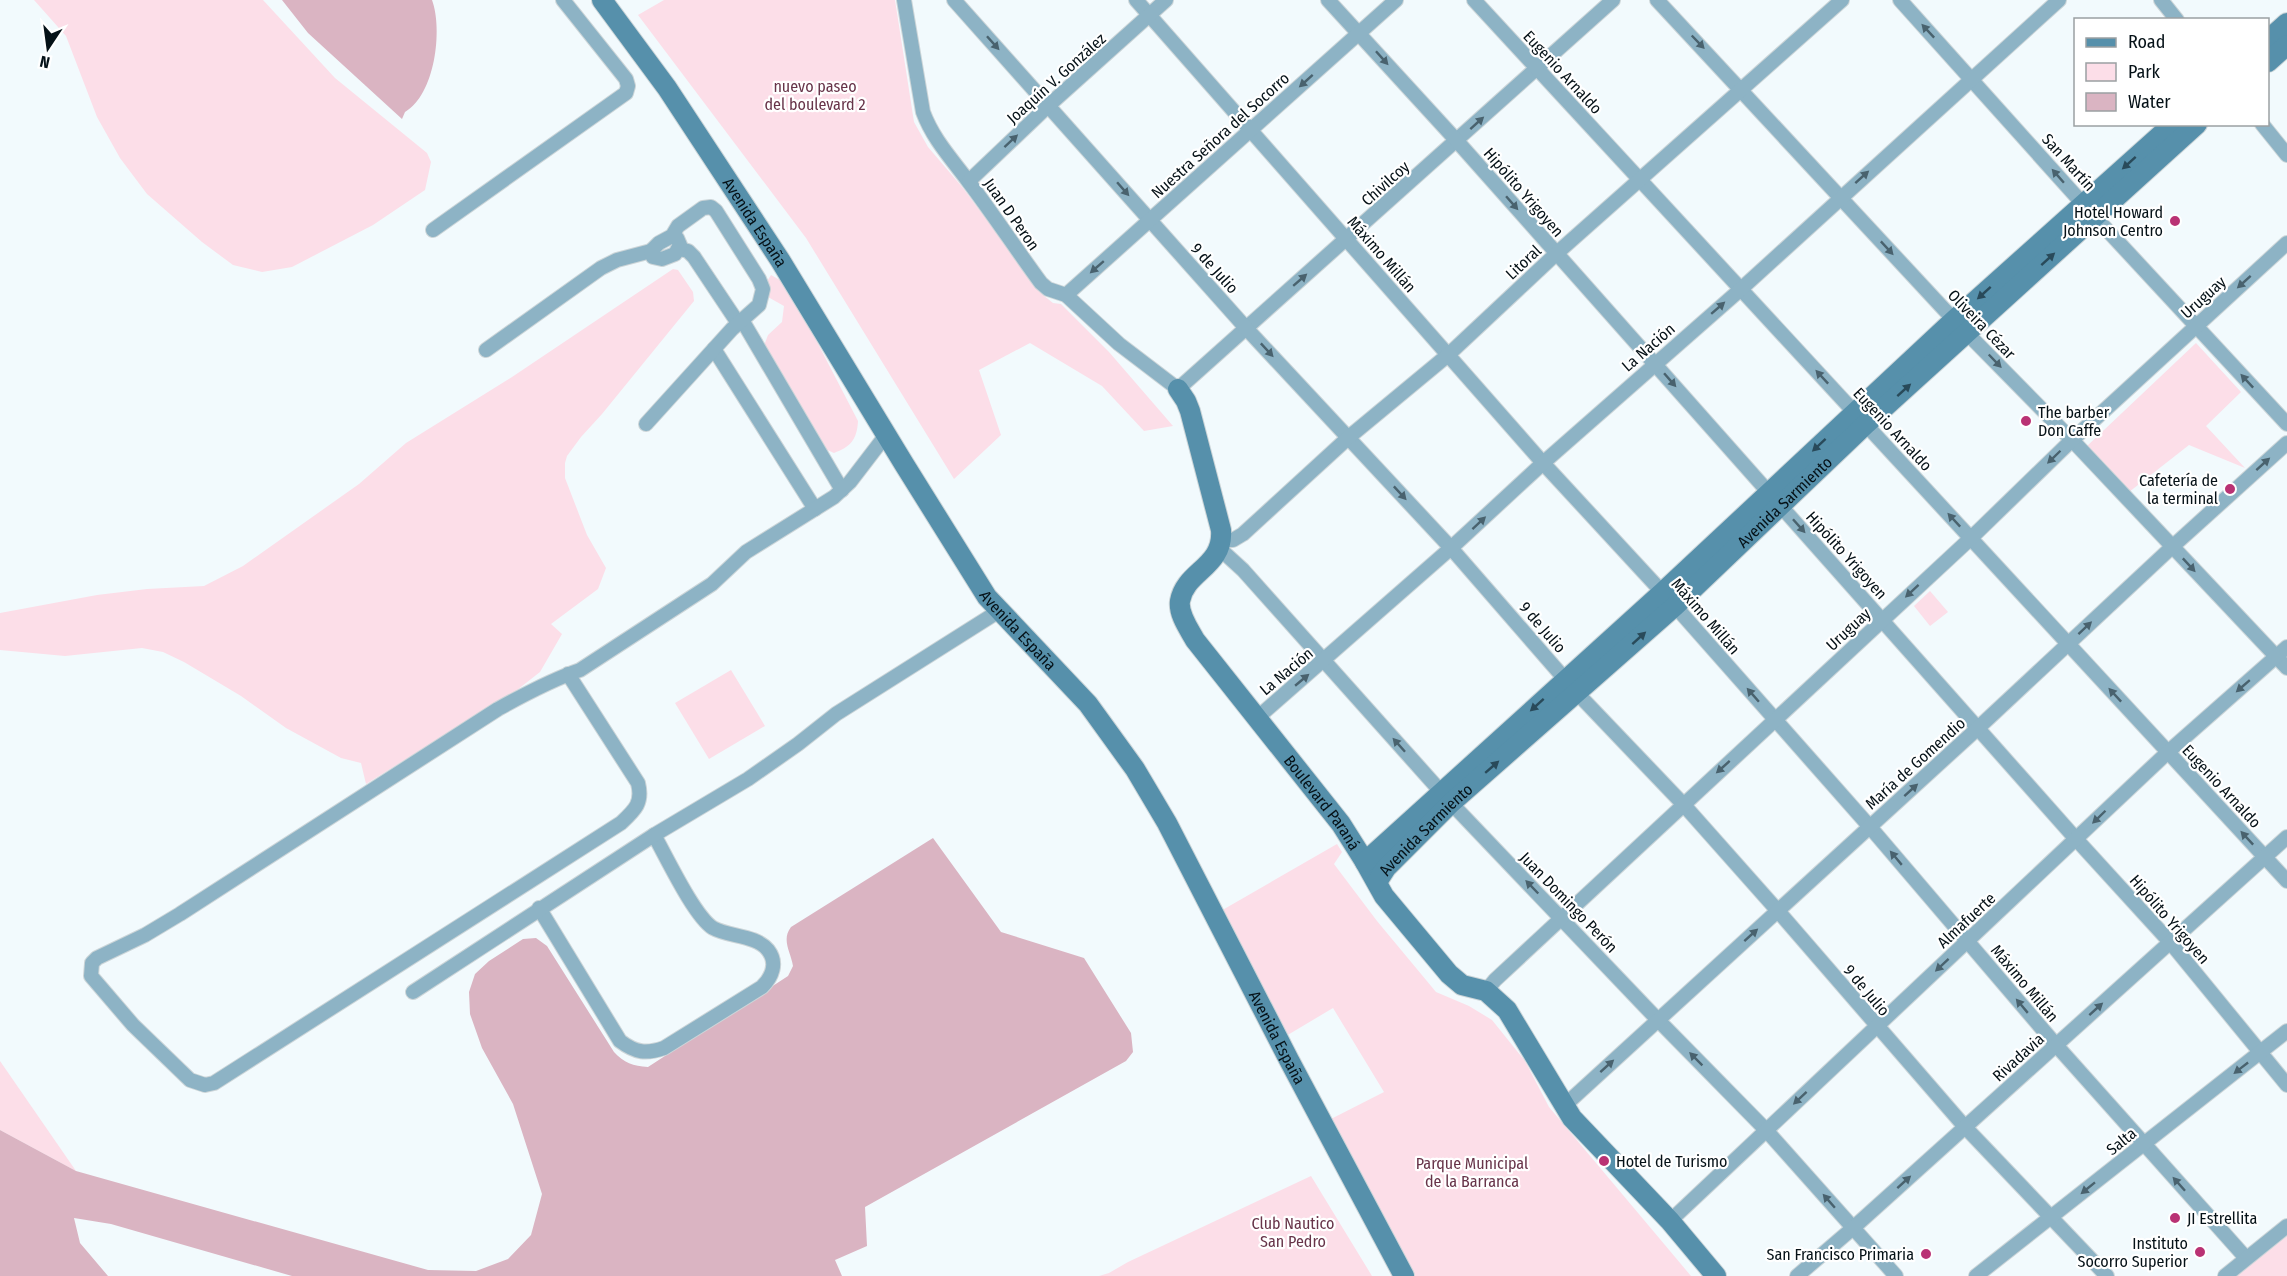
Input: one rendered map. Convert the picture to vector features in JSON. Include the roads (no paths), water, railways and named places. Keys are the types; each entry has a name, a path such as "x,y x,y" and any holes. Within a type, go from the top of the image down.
{"main road":[{"name":"Avenida España","path":"602,0 667,88 748,210 987,597 1088,704 1135,770 1167,823 1404,1276"},
{"path":"2269,39 2287,22"},
{"path":"2269,61 2287,45"},
{"name":"Avenida Sarmiento","path":"2090,210 2171,126"},
{"name":"Avenida Sarmiento","path":"1365,862 1446,798 1669,599 1860,418 2090,210 2195,126"},
{"path":"1178,389 1190,411 1221,545"},
{"name":"Boulevard Paraná","path":"1221,545 1183,593 1179,602 1181,614 1195,640 1341,824 1384,897 1449,974 1462,985 1486,991 1497,999 1516,1022 1572,1118 1670,1221 1716,1276"},
{"name":"Avenida Sarmiento","path":"1377,882 1386,868 1446,798"}],"street":[{"path":"433,230 626,93 628,86 626,80 563,0"},
{"name":"Juan D Peron","path":"904,0 923,112 938,143 969,181 1041,283 1048,289 1066,295 1119,344 1178,389"},
{"name":"9 de Julio","path":"954,0 1246,328 1452,548 1572,686 1683,804 1965,1127 2107,1276"},
{"name":"Máximo Millán","path":"1136,0 1544,463 1669,599 1870,827 2056,1045 2246,1258"},
{"name":"Joaquín V. González","path":"969,181 1049,105 1166,0"},
{"name":"Hipólito Yrigoyen","path":"1328,0 1457,141 1774,500 2170,942 2287,1085"},
{"name":"Nuestra Señora del Socorro","path":"1066,295 1396,0"},
{"name":"Eugenio Arnaldo","path":"1474,0 2287,881"},
{"name":"Chivilcoy","path":"1178,389 1613,0"},
{"name":"Oliveira Cézar","path":"1657,0 1742,89 1839,197 2287,668"},
{"name":"Litoral","path":"1221,545 1243,534 1349,437 1448,355 1557,253 1842,0"},
{"name":"San Martín","path":"1900,0 2195,326 2287,424"},
{"name":"La Nación","path":"1257,718 1452,548 1655,363 1741,289 1971,77 2059,0"},
{"path":"2161,0 2174,18"},
{"path":"2264,126 2287,155"},
{"path":"486,350 601,268 617,260 651,251 653,247 672,236 678,226 703,208 711,207 716,211 759,279 763,289 759,305 740,322 646,424"},
{"path":"651,251 653,257 662,260 675,254 680,245 677,238 672,236"},
{"name":"Uruguay","path":"1486,991 1683,804 1971,538 2072,440 2287,243"},
{"path":"678,249 688,251 694,257 740,322 842,490"},
{"path":"714,350 815,509"},
{"path":"568,674 638,783 640,792 638,807 621,823 214,1083 205,1085 190,1080 133,1025 91,976 92,963 97,958 145,935 180,914 498,709 531,690 568,674 580,670 712,584 746,552 842,490 886,435"},
{"name":"María de Gomendio","path":"1564,1106 2287,443"},
{"name":"Juan Domingo Perón","path":"1221,545 1446,798 1766,1130 1896,1276"},
{"path":"413,992 539,908 748,778 798,744 836,714 999,611"},
{"name":"Almafuerte","path":"1670,1221 2168,752 2287,647"},
{"path":"539,908 620,1041 639,1052 650,1053 664,1048 762,987 771,978 773,963 767,949 752,940 712,927 700,915 654,835"},
{"name":"Rivadavia","path":"1797,1276 2287,837"},
{"name":"Salta","path":"1976,1276 2287,1031"},
{"path":"2225,1276 2287,1226"}],"water":[{"path":"282,0 432,0 437,28 430,77 415,104 405,112 402,119 308,33"},
{"path":"933,838 1001,932 1084,958 1131,1033 1133,1052 1126,1061 865,1207 867,1246 835,1260 842,1276 292,1276 111,1224 74,1218 80,1243 108,1276 0,1276 0,1130 76,1171 428,1270 476,1271 508,1259 531,1235 542,1194 513,1104 482,1048 470,1014 469,992 475,974 489,961 523,939 536,938 547,946 614,1052 629,1063 648,1067 788,976 793,966 787,941 791,927"}],"place":[{"name":"Hotel Howard Johnson Centro","path":"2175,221"},
{"name":"The barber Don Caffe","path":"2026,421"},
{"name":"Cafetería de la terminal","path":"2230,489"},
{"name":"Hotel de Turismo","path":"1604,1161"},
{"name":"JI Estrellita","path":"2175,1218"},
{"name":"Instituto Socorro Superior","path":"2200,1252"},
{"name":"San Francisco Primaria","path":"1926,1254"}],"park label":[{"name":"nuevo paseo del boulevard 2","path":"815,95"},
{"name":"Parque Municipal de la Barranca","path":"1472,1172"},
{"name":"Club Nautico San Pedro","path":"1293,1232"}]}
